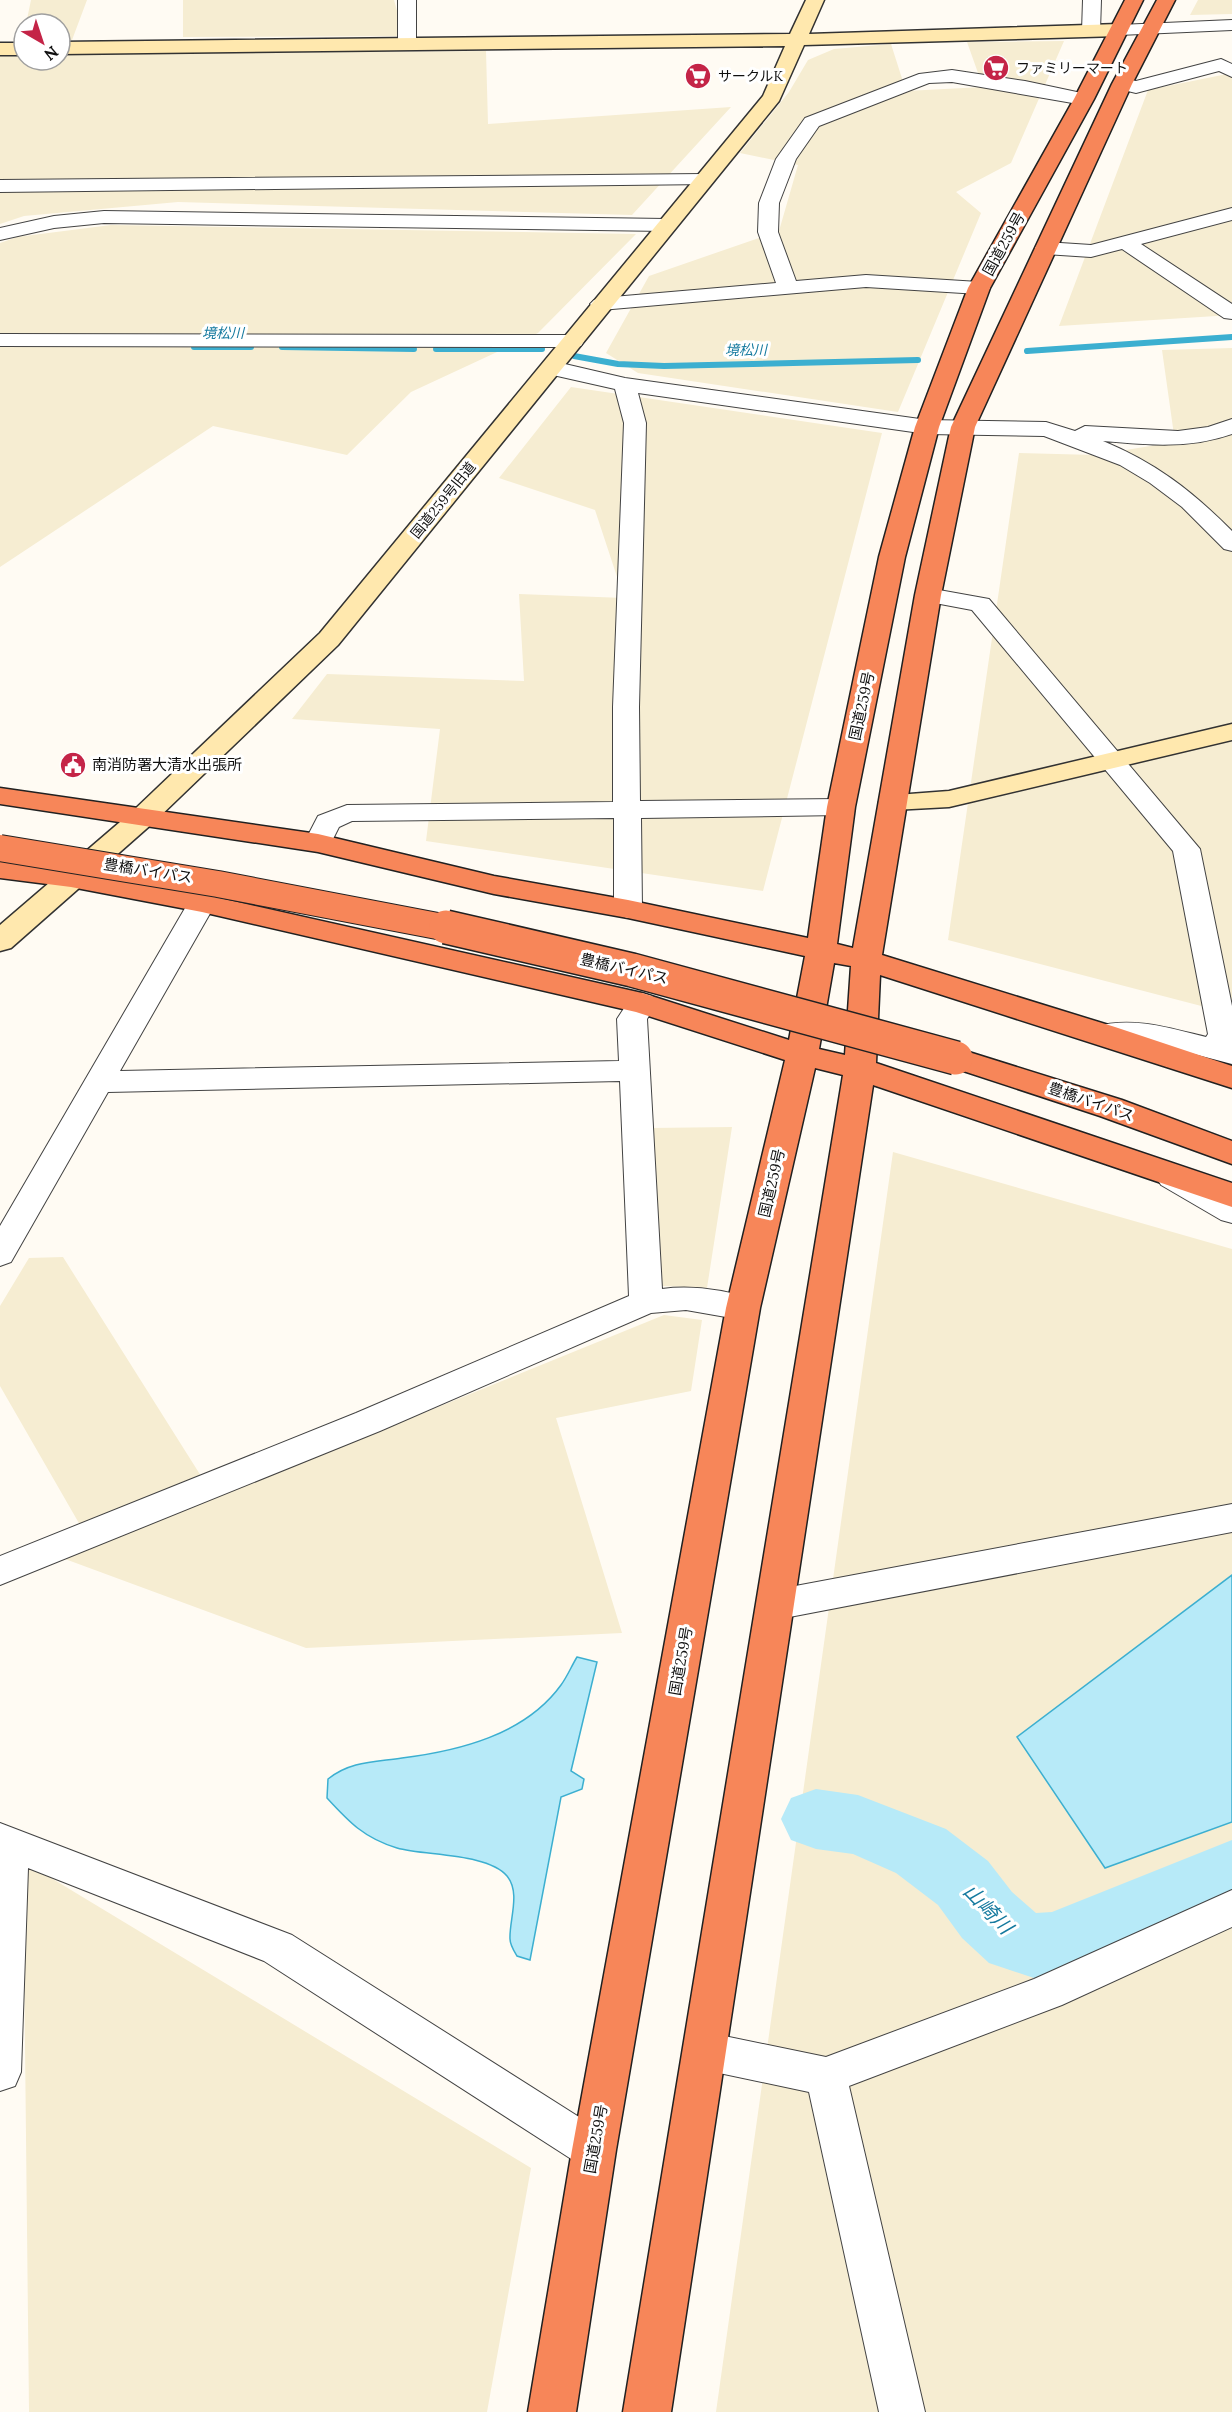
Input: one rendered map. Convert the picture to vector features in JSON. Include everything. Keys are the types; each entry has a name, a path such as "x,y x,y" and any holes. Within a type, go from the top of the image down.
{"highway":[{"name":"国道259号","path":"552,2412 594,2151 743,1308 802,1055 821,950 841,807 892,557 927,427 979,288 1084,99 1134,0"},
{"path":"647,2412 860,1069 866,960 928,595 963,427 1044,248 1122,84 1159,14"},
{"path":"0,796 318,843 494,885 628,909 866,960 1104,1034 1232,1077"},
{"name":"豊橋バイパス","path":"0,848 159,872 438,926 702,988 956,1058 1112,1108 1232,1153"},
{"path":"0,869 71,878 202,903 642,1003 802,1055 860,1069 1232,1195"}],"street":[{"path":"407,0 407,45"},
{"name":"国道259号旧道","path":"0,941 144,816 329,639 772,97 815,0"},
{"path":"1091,31 1092,0"},
{"path":"72,48 796,40 1091,31 1119,30 1159,14 1225,25 1226,68 1136,87 1122,84"},
{"path":"789,289 777,264 768,230 770,196 786,159 812,122 926,78 952,76 1084,99"},
{"path":"0,186 704,180"},
{"path":"1044,248 1091,251 1232,214"},
{"path":"0,234 54,222 104,217 666,225"},
{"path":"1126,243 1232,313"},
{"path":"601,304 866,281 979,288"},
{"path":"0,340 573,340"},
{"path":"552,368 625,385 927,427 1046,429 1128,460 1158,478 1190,502 1232,544"},
{"path":"625,385 635,423 626,707 628,909"},
{"path":"1066,435 1085,433 1190,439 1216,433 1232,426"},
{"path":"928,595 980,604 1186,849 1223,1034 1223,1052 1148,1032 1104,1034"},
{"path":"893,802 949,799 1232,732"},
{"path":"318,843 328,822 347,813 841,807"},
{"path":"0,1254 202,903"},
{"path":"642,1003 632,1019 646,1302"},
{"path":"99,1082 633,1071"},
{"path":"1161,1170 1232,1212"},
{"path":"0,1571 368,1422 646,1302 686,1298 743,1308"},
{"path":"774,1605 1232,1518"},
{"path":"0,2072 4,1842 278,1948 594,2151"},
{"path":"705,2051 826,2076 1048,1992 1232,1908"},
{"path":"826,2076 902,2412"}],"shaded area":[{"path":"31,0 87,0 72,40 72,12 28,12"},
{"path":"183,0 394,0 404,36 183,37"},
{"path":"1198,0 1232,0 1232,14 1190,15"},
{"path":"1064,41 1011,163 956,192 981,213 898,412 638,373 606,353 649,276 779,231 798,165 740,153 789,92 808,60 834,49 891,44 906,91 983,87 967,42"},
{"path":"486,51 488,124 731,107 632,215 178,202 24,216 0,224 0,54 12,54 12,72 72,72 72,54"},
{"path":"1232,73 1232,315 1059,326 1148,90"},
{"path":"111,225 636,234 538,333 411,392 347,455 213,426 0,567 0,243 17,237"},
{"path":"1232,348 1232,1014 948,940 1019,453 1095,455 1175,442 1162,350"},
{"path":"571,387 882,433 763,891 426,841 440,729 292,719 327,674 524,681 519,594 624,598 595,510 499,478"},
{"path":"732,1127 707,1288 662,1286 651,1128"},
{"path":"893,1152 1232,1249 1232,2412 716,2412"},
{"path":"63,1257 201,1476 80,1525 0,1386 0,1306 29,1258"},
{"path":"664,1315 702,1320 691,1391 556,1418 622,1633 306,1648 65,1559"},
{"path":"23,1861 531,2168 487,2412 29,2412"}],"water":[{"path":"1232,1575 1232,1822 1105,1868 1017,1737"},
{"path":"577,1657 597,1662 571,1771 584,1779 582,1789 561,1797 530,1960 517,1956 512,1948 510,1932 514,1898 507,1876 486,1863 455,1856 409,1851 375,1839 350,1822 327,1798 328,1779 354,1766 445,1751 489,1738 510,1728 529,1717 546,1702 563,1682"}],"waterway":[{"name":"境松川","path":"1027,351 1232,337"},
{"name":"境松川","path":"194,347 251,347"},
{"name":"境松川","path":"282,347 414,349"},
{"name":"境松川","path":"436,349 542,349"},
{"name":"境松川","path":"574,356 618,364 664,366 918,360"},
{"name":"山崎川","path":"816,1819 858,1825 921,1851 963,1883 987,1915 1006,1933 1015,1940 1034,1946 1055,1944 1232,1871"}],"place":[{"name":"ファミリーマート","path":"996,68"},
{"name":"サークルK","path":"698,76"},
{"name":"南消防署大清水出張所","path":"73,765"}]}
